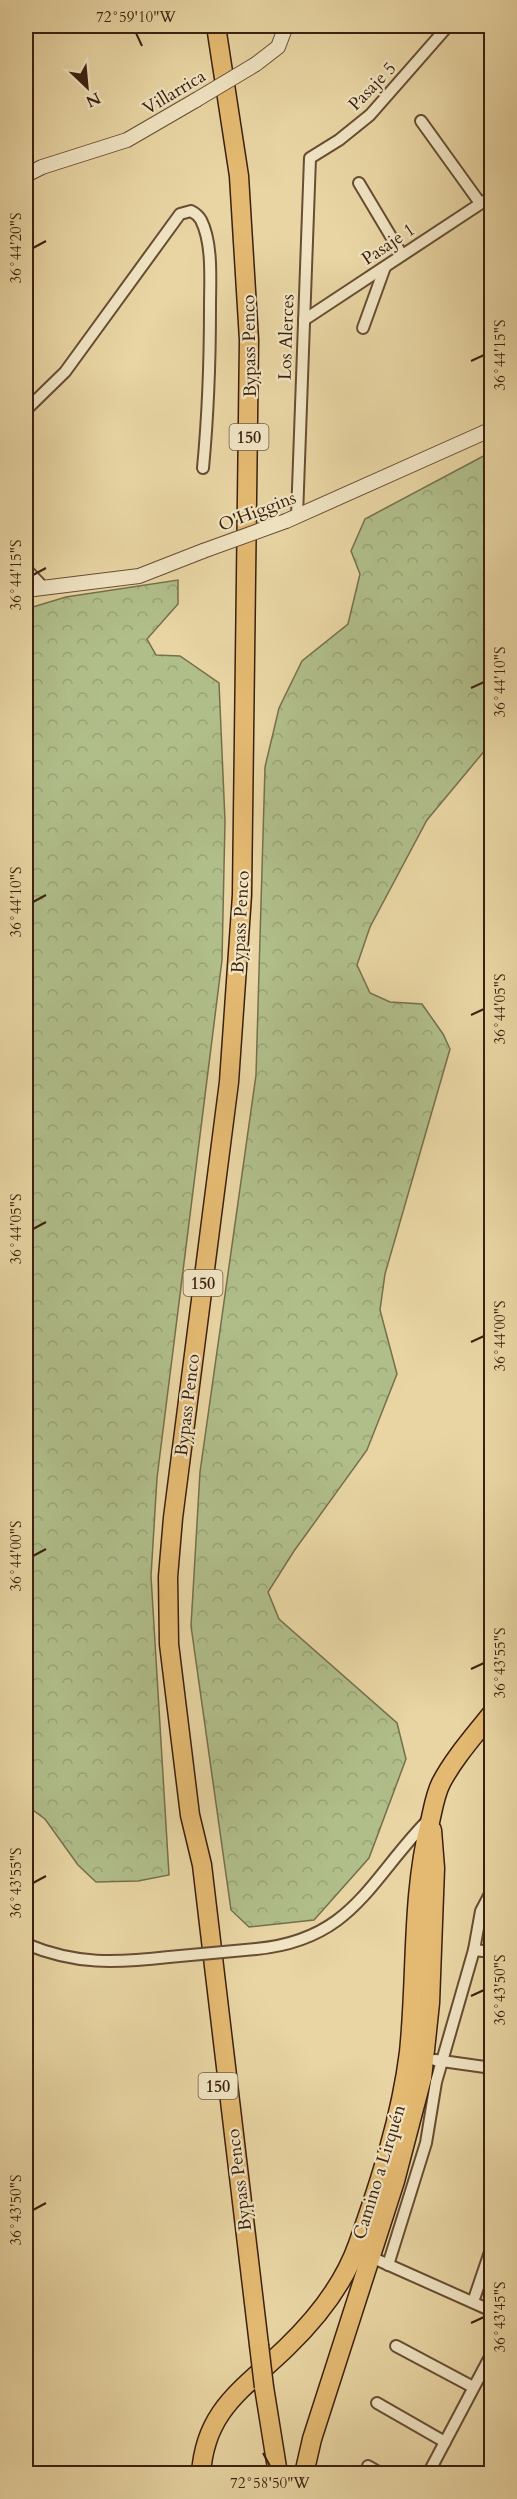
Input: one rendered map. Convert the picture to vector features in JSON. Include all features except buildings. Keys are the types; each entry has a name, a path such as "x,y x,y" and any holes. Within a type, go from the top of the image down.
{"main road":[{"name":"Bypass Penco","path":"216,26 239,176 249,340 243,850 238,977 227,1093 173,1518 168,1577 169,1644 190,1815 190,1857 254,2351 278,2474"},
{"name":"Camino a Lirquén","path":"201,2474 207,2439 222,2409 235,2393 276,2358 314,2319 344,2276 358,2243 389,2146 405,2080 421,1856 430,1818 440,1785 492,1713"},
{"name":"Camino a Lirquén","path":"304,2474 312,2439 433,2060 435,1868 430,1818"},
{"name":"Bypass Penco","path":"260,2390 266,2474"}],"street":[{"name":"Villarrica","path":"26,175 42,167 127,140 256,64 278,46 286,26"},
{"name":"Pasaje 5","path":"309,158 339,140 370,115 448,26"},
{"path":"421,121 480,203"},
{"name":"Los Alerces","path":"291,519 304,320 309,158"},
{"path":"359,183 402,255"},
{"name":"Pasaje 1","path":"304,320 492,196"},
{"path":"26,410 65,372 178,217 183,212 191,211 200,218 209,261 209,364 203,468"},
{"path":"363,327 385,266"},
{"name":"O'Higgins","path":"26,590 139,576 291,519 492,429"},
{"path":"26,570 43,587"},
{"path":"26,1944 54,1954 87,1961 116,1963 256,1949 298,1942 321,1932 345,1916 430,1818"},
{"path":"388,2265 426,2144 436,2082 433,2060 474,1950 481,1911 492,1890"},
{"path":"474,1950 492,1952"},
{"path":"433,2060 492,2068"},
{"path":"473,2302 492,2246"},
{"path":"371,2257 492,2311"},
{"path":"396,2346 473,2387"},
{"path":"428,2474 492,2353"},
{"path":"377,2403 445,2442"},
{"path":"368,2466 382,2474"}],"green space":[{"path":"491,452 491,743 427,820 370,927 357,965 370,993 390,1002 422,1004 443,1034 450,1049 385,1274 380,1310 397,1374 367,1450 294,1551 268,1592 279,1619 397,1723 406,1759 369,1858 314,1920 249,1927 231,1910 191,1626 200,1472 256,1075 265,767 279,708 302,661 348,624 360,574 351,551 365,519"},
{"path":"178,580 178,604 147,639 156,655 180,656 219,683 225,821 222,960 157,1478 151,1576 169,1875 138,1881 96,1882 78,1865 45,1819 26,1805 26,609 66,597"}]}
